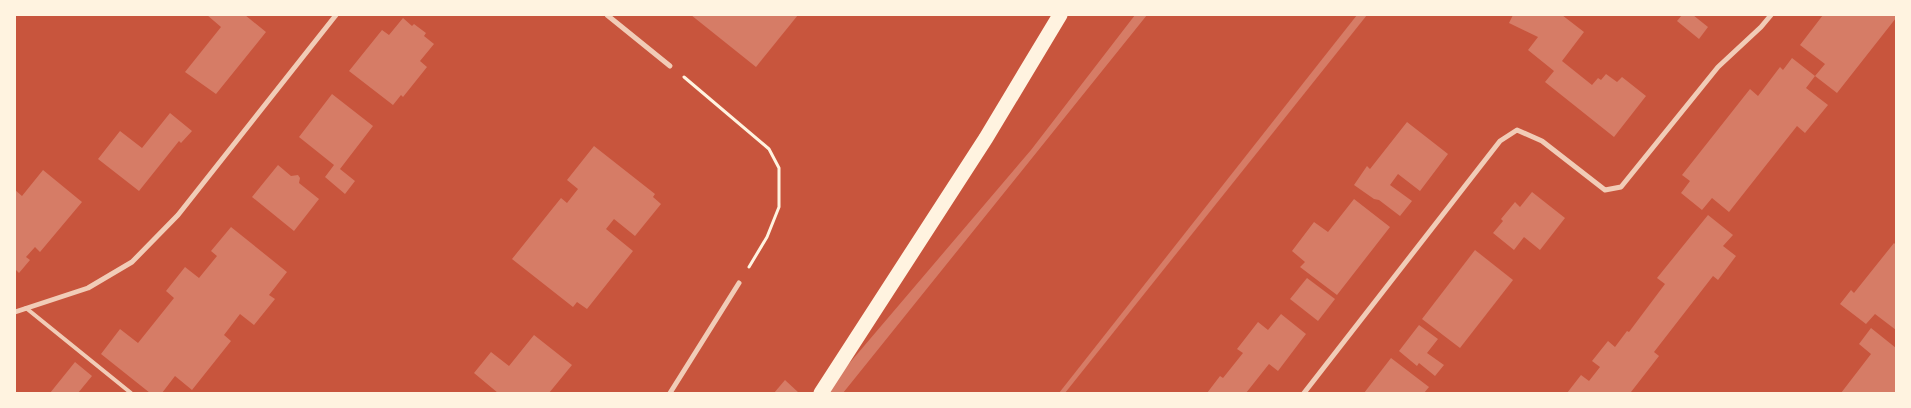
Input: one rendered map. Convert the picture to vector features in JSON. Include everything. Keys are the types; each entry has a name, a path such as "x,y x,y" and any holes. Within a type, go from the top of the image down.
{"highway":[{"path":"821,393 986,138 1060,15"}],"street":[{"path":"15,312 88,288 132,262 178,215 336,15"},
{"path":"607,15 670,66"},
{"path":"1304,393 1500,141 1518,130 1542,141 1605,190 1621,187 1718,67 1761,27 1771,15"},
{"path":"670,393 739,283"}],"lane":[{"path":"26,308 131,393"}],"path":[{"path":"670,66 769,149 779,168 780,207 767,237 739,283"}],"building":[{"path":"207,15 245,15 266,32 216,94 185,72 221,27"},
{"path":"691,15 798,15 756,67"},
{"path":"1135,15 1147,15 843,393 824,393 1031,150"},
{"path":"1357,15 1367,15 1065,393 1059,393"},
{"path":"1513,15 1562,15 1584,32 1562,61 1592,85 1598,78 1601,80 1606,74 1617,82 1622,77 1646,96 1614,137 1545,82 1554,71 1528,50 1538,37 1509,23"},
{"path":"1682,15 1693,15 1708,27 1699,39 1677,21"},
{"path":"1823,15 1896,15 1896,18 1837,93 1815,76 1825,64 1800,45"},
{"path":"403,18 412,26 414,24 426,33 424,36 434,44 420,61 427,67 403,97 401,95 393,105 349,71 382,30 389,35"},
{"path":"1792,58 1815,76 1806,88 1828,105 1805,133 1797,126 1729,212 1712,198 1702,210 1681,193 1690,181 1682,175 1750,89 1758,96 1780,67 1783,70"},
{"path":"332,94 373,126 340,169 355,181 345,194 325,177 334,165 299,137"},
{"path":"170,113 192,131 181,143 179,141 139,191 98,159 120,131 142,148"},
{"path":"1407,122 1448,154 1420,191 1398,174 1390,185 1412,201 1400,216 1379,200 1374,199 1354,185 1367,166 1370,169"},
{"path":"594,146 655,194 653,197 661,204 635,236 614,219 606,229 633,251 587,309 577,302 573,307 512,259 561,198 567,203 578,189 567,180"},
{"path":"278,165 291,176 298,175 300,178 299,183 319,199 294,231 252,197"},
{"path":"43,170 82,202 40,252 35,247 26,257 30,260 19,273 15,269 15,190 22,196"},
{"path":"1532,192 1565,218 1540,250 1524,237 1514,250 1493,233 1503,221 1501,219 1515,202 1520,207"},
{"path":"1354,199 1390,227 1337,295 1300,267 1305,262 1292,251 1314,222 1328,232"},
{"path":"1708,215 1733,235 1723,246 1736,256 1718,280 1713,276 1654,352 1659,356 1631,392 1567,393 1581,375 1589,381 1600,367 1592,361 1608,341 1615,347 1627,331 1629,332 1665,284 1657,278"},
{"path":"231,227 287,272 269,295 275,299 254,325 240,314 224,335 231,341 192,390 175,376 162,393 150,393 101,354 120,329 138,343 174,298 166,291 185,267 199,278 217,256 211,251"},
{"path":"1894,243 1896,245 1896,330 1875,314 1866,324 1840,304 1851,290 1854,293"},
{"path":"1475,250 1513,280 1460,348 1422,319"},
{"path":"1307,278 1335,299 1318,321 1290,299"},
{"path":"1281,314 1306,334 1278,371 1269,364 1246,393 1207,393 1220,376 1223,378 1243,353 1237,349 1258,322 1268,330"},
{"path":"1419,325 1438,339 1427,353 1444,365 1435,376 1419,363 1417,366 1399,351"},
{"path":"1871,328 1896,348 1896,393 1841,393 1871,354 1859,344"},
{"path":"534,335 572,365 549,393 498,393 474,373 491,352 509,366"},
{"path":"1391,358 1429,387 1424,393 1364,393"},
{"path":"75,362 92,376 78,393 50,393"},
{"path":"785,380 799,393 774,393"}]}
